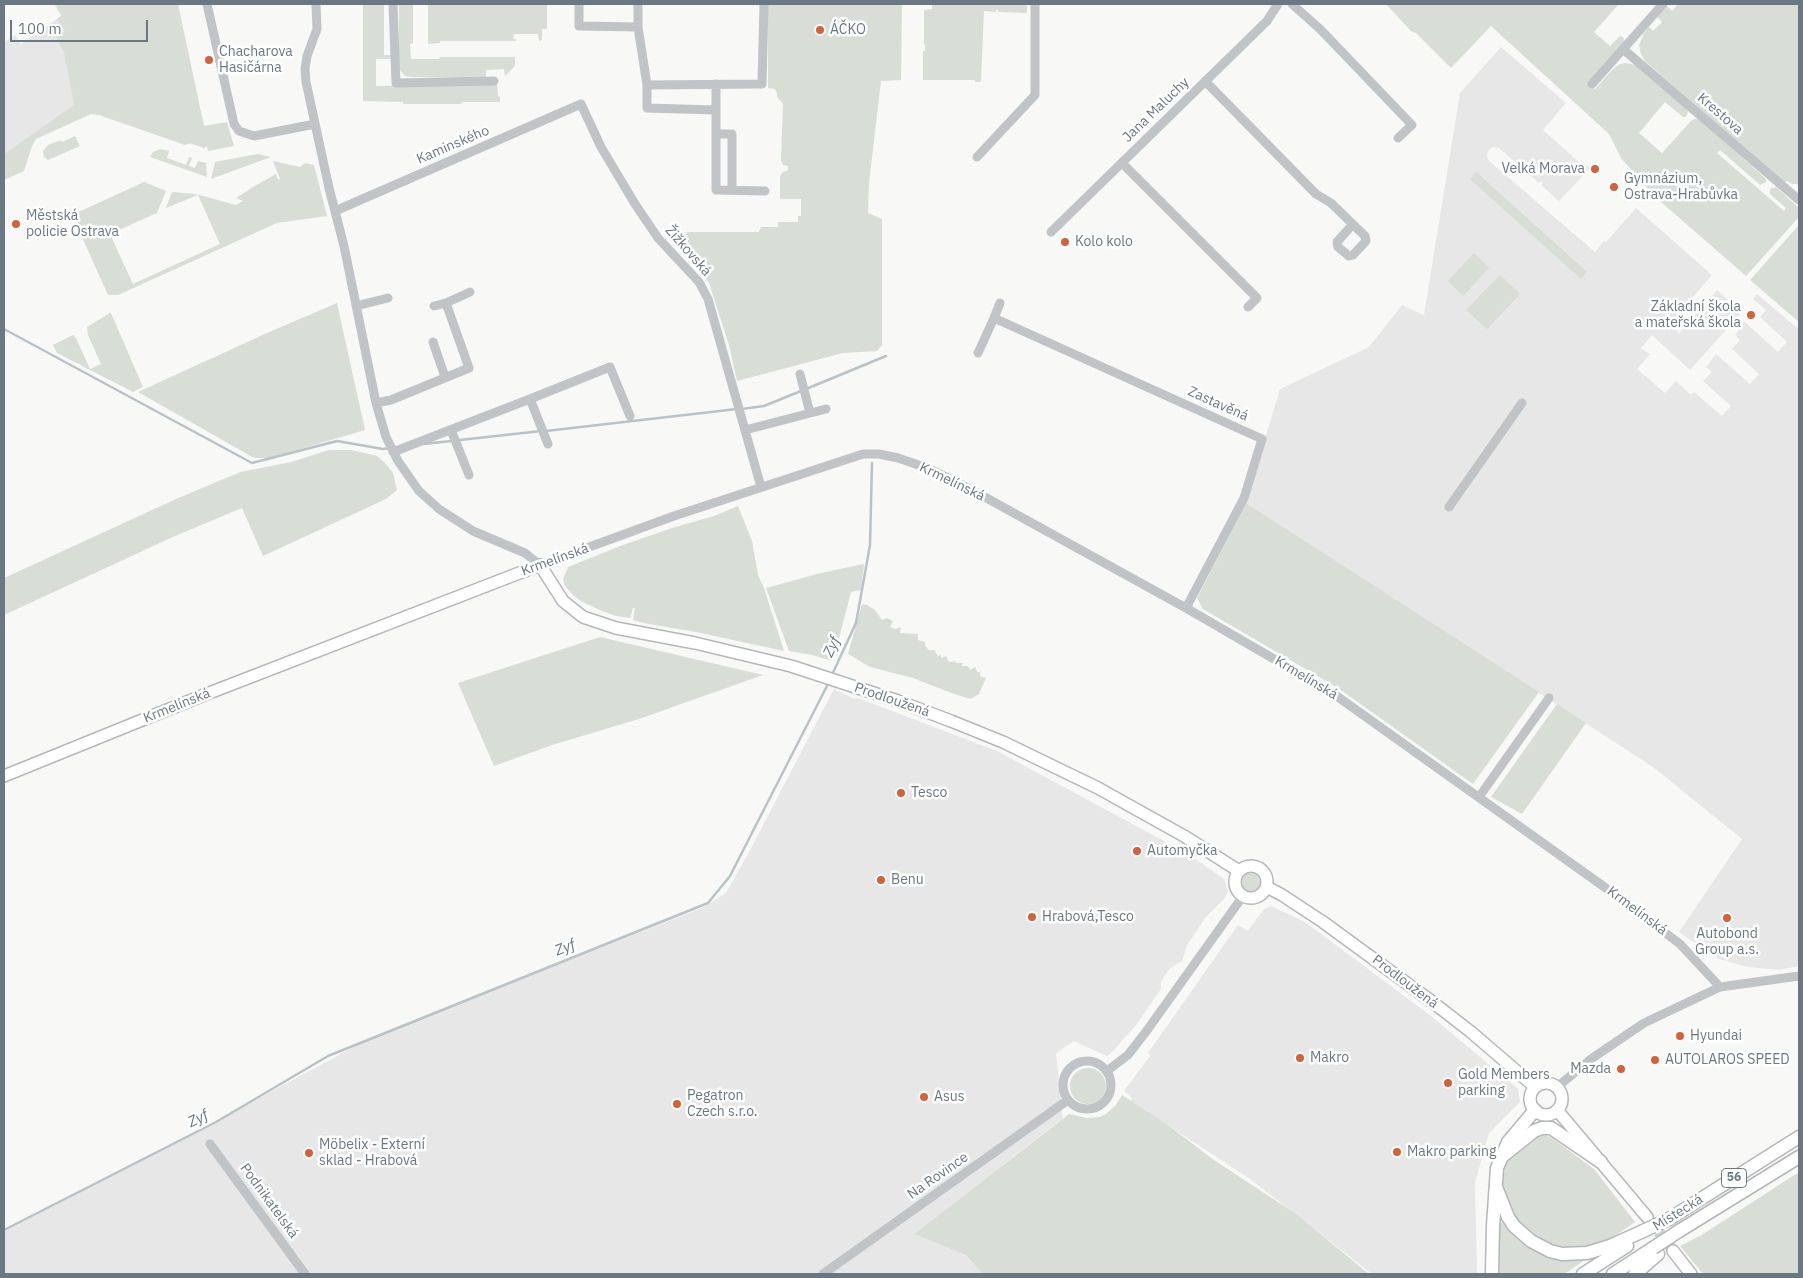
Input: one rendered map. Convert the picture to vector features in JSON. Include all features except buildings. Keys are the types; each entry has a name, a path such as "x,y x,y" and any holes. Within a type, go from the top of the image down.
{"highway":[{"path":"1492,1274 1493,1226 1500,1158 1513,1134 1535,1110"},
{"path":"1500,1158 1534,1131 1542,1128 1551,1128 1601,1162"},
{"name":"Místecká","path":"1583,1274 1642,1233 1669,1219 1799,1137"},
{"name":"Místecká","path":"1613,1274 1656,1251 1711,1212 1799,1157"},
{"path":"1496,1187 1508,1217 1514,1226 1530,1241 1550,1251 1562,1254 1587,1253 1642,1233"},
{"path":"1635,1274 1656,1251"}],"main road":[{"name":"Prodloužená","path":"540,565 563,601 576,612 600,624 759,658 823,676 951,720 1046,762 1155,819 1240,871"},
{"name":"Krmelínská","path":"4,776 204,695 540,565"},
{"path":"1250,866 1259,868 1266,875 1266,887 1258,896 1249,898 1243,896 1239,892 1236,877 1240,871 1250,866"},
{"name":"Prodloužená","path":"1266,887 1282,895 1323,922 1430,1001 1486,1044 1535,1087"},
{"path":"1546,1083 1552,1084 1557,1088 1562,1099 1557,1110 1546,1114 1535,1110 1530,1098 1535,1087 1546,1083"},
{"path":"1557,1110 1646,1217"},
{"path":"1673,1251 1691,1274"}],"street":[{"path":"207,4 234,124 240,131 254,136 315,124"},
{"path":"316,4 317,29 307,56 306,82 344,246 376,403 386,437 393,452 419,491 439,509 473,530 525,552 540,565"},
{"path":"393,4 396,82 494,82"},
{"path":"580,4 579,26 638,27"},
{"path":"638,4 638,27 647,85 647,108 716,110"},
{"path":"647,85 762,84 764,4"},
{"path":"977,156 1035,95 1035,4"},
{"name":"Jana Maluchy","path":"1050,232 1267,21 1278,4"},
{"path":"1292,4 1412,124 1398,138"},
{"path":"1592,84 1663,4"},
{"name":"Krestova","path":"1623,49 1799,200"},
{"path":"1205,81 1316,194 1331,203 1353,224"},
{"path":"716,84 716,190 765,191"},
{"name":"Kaminského","path":"335,211 581,104"},
{"name":"Žižkovská","path":"581,104 601,147 658,238 699,282 708,299 761,487"},
{"path":"716,134 732,134 732,190"},
{"path":"1122,163 1256,298 1248,307"},
{"path":"434,306 446,303 470,292"},
{"path":"356,306 388,298"},
{"path":"376,403 391,400 469,368 446,303"},
{"path":"978,353 1000,303"},
{"name":"Zastavěná","path":"994,318 1262,439 1244,498 1186,608"},
{"path":"433,342 445,377"},
{"path":"393,452 610,367 630,416"},
{"path":"800,374 810,413"},
{"path":"530,399 548,444"},
{"path":"1449,507 1522,402"},
{"path":"745,430 826,409"},
{"path":"451,430 469,475"},
{"name":"Krmelínská","path":"540,565 761,487 863,454 879,454 898,458 930,469 972,490 1186,608 1331,692 1603,886 1680,944 1720,987"},
{"path":"1479,797 1549,698"},
{"path":"1106,1071 1128,1055 1243,896"},
{"path":"1557,1088 1591,1059 1644,1023 1720,987 1799,976"},
{"path":"1085,1061 1093,1062 1106,1071 1111,1087 1109,1095 1104,1102 1090,1109 1082,1109 1074,1106 1068,1100 1063,1082 1073,1066 1085,1061"},
{"name":"Na Rovince","path":"823,1274 1068,1100"},
{"name":"Podnikatelská","path":"210,1144 305,1274"}],"shaded area":[{"path":"54,4 178,4 206,146 204,148 76,105 4,154 4,42 15,35 21,44 61,16"},
{"path":"58,4 178,4 204,126 227,122 234,146 208,151 207,146 204,148 191,143 185,145 99,115 91,114 36,139 24,171 4,180 4,154 76,104 74,104 64,52 56,37 65,31 57,19 62,15 57,9"},
{"path":"363,4 384,4 384,55 391,55 391,59 376,59 376,86 497,83 500,102 403,104 403,102 363,101"},
{"path":"399,4 413,4 413,43 410,44 411,59 515,57 515,66 505,76 504,69 486,70 486,78 405,76 400,70 399,65"},
{"path":"428,4 547,4 547,29 542,29 542,40 539,41 538,34 514,34 513,39 516,39 516,41 440,41 440,43 428,44"},
{"path":"768,4 902,4 901,80 881,81 869,183 868,213 882,219 882,345 877,351 843,353 737,381 729,345 709,283 674,244 685,233 689,232 759,232 761,227 778,227 778,222 798,222 798,216 801,216 801,199 780,199 780,176 788,170 788,166 783,165 781,160 783,104 777,97 775,89 768,88"},
{"path":"932,4 1027,4 1027,13 998,12 998,10 996,12 984,11 981,82 975,82 975,80 923,80 923,51 925,51 924,10 932,9"},
{"path":"1386,4 1619,4 1594,32 1610,46 1620,36 1623,37 1625,42 1588,84 1595,89 1620,64 1637,65 1687,109 1688,112 1686,117 1683,117 1665,102 1639,133 1662,153 1691,121 1699,119 1766,179 1766,182 1760,185 1720,150 1717,153 1784,211 1786,208 1770,194 1770,189 1776,187 1799,208 1799,217 1746,276 1653,195 1621,158 1609,134 1491,26 1451,68 1416,33 1411,31"},
{"path":"1678,4 1799,4 1799,184 1792,184 1787,181 1783,183 1645,61 1639,45 1644,33 1649,27 1653,31 1662,22 1657,17 1667,6 1672,11"},
{"path":"1501,47 1566,103 1543,130 1580,163 1582,161 1590,168 1559,201 1541,185 1543,183 1541,181 1539,183 1499,148 1493,147 1489,150 1487,154 1488,160 1595,252 1636,208 1712,275 1669,324 1679,333 1717,290 1742,312 1690,370 1652,335 1641,348 1650,354 1637,369 1665,393 1676,381 1691,395 1694,392 1722,416 1731,406 1703,381 1712,372 1706,367 1716,354 1750,384 1759,374 1732,349 1740,340 1735,335 1745,322 1778,352 1787,342 1760,317 1766,310 1753,299 1757,294 1799,329 1799,966 1779,970 1748,967 1719,959 1679,932 1742,839 1653,767 1246,503 1280,389 1369,347 1402,305 1424,315 1460,93"},
{"path":"75,136 80,146 48,160 44,157 43,151 48,145 61,140 62,142"},
{"path":"160,149 169,151 167,158 186,165 189,157 192,158 189,166 195,168 198,161 206,163 207,177 150,157 153,152"},
{"path":"257,154 271,157 211,179 215,162"},
{"path":"273,161 300,167 305,163 314,165 327,216 277,223 118,295 108,295 72,215 144,182 166,191 157,213 110,234 133,284 220,244 198,195 166,208 172,192 196,194 236,205 243,201 236,198 253,187 276,174 278,180 280,179"},
{"path":"1476,172 1587,272 1581,279 1470,179"},
{"path":"1799,225 1799,322 1750,280"},
{"path":"1474,253 1489,268 1463,296 1448,281"},
{"path":"1500,275 1520,294 1487,329 1466,310"},
{"path":"337,303 365,430 270,458 254,458 138,392 267,333"},
{"path":"110,313 143,387 133,392 57,353 53,345 73,335 90,369 101,364 88,335 87,327"},
{"path":"329,450 352,450 377,456 393,473 397,490 386,499 263,556 242,508 175,536 4,615 4,578 176,499 241,472 291,462"},
{"path":"1246,503 1539,692 1473,784 1338,688 1203,609 1197,598"},
{"path":"738,506 752,541 758,575 784,651 633,620 635,608 633,608 630,618 616,616 581,601 565,586 563,579 568,567 623,545 714,516"},
{"path":"864,564 861,590 851,592 833,661 789,651 766,588"},
{"path":"862,604 875,610 882,620 887,618 893,621 890,627 895,629 901,627 900,633 918,634 918,640 925,642 925,646 929,650 934,650 938,656 941,655 941,658 946,656 949,662 963,663 962,666 968,666 970,670 975,667 977,672 980,672 980,676 986,678 979,694 971,699 957,695 913,678 870,667 848,654"},
{"path":"600,637 763,675 639,719 552,745 494,766 458,683"},
{"path":"834,689 854,699 858,698 997,751 1190,855 1224,879 1228,892 1224,899 1206,917 1187,945 1182,961 1169,969 1161,982 1161,989 1136,1025 1114,1050 1107,1056 1074,1041 1056,1053 1063,1118 914,1234 966,1255 983,1274 4,1274 4,1231 194,1133 369,1039 702,908 726,893"},
{"path":"1557,704 1586,723 1522,814 1491,797"},
{"path":"1251,873 1257,876 1260,882 1257,888 1251,891 1245,888 1242,882 1245,876"},
{"path":"1271,906 1305,922 1431,1016 1518,1089 1520,1102 1489,1133 1475,1183 1477,1274 1372,1274 1250,1179 1131,1101 1132,1098 1124,1091 1150,1056 1148,1053 1238,925 1248,931 1264,909"},
{"path":"1088,1068 1095,1069 1101,1073 1105,1079 1105,1093 1101,1099 1095,1103 1088,1104 1081,1103 1075,1099 1071,1093 1070,1086 1071,1079 1075,1073 1081,1069"},
{"path":"1122,1095 1168,1125 1214,1160 1296,1214 1369,1274 983,1274 966,1255 914,1234 1069,1114 1087,1118 1099,1117 1106,1114 1116,1105"},
{"path":"1545,1135 1552,1138 1594,1169 1635,1222 1605,1243 1583,1249 1551,1248 1522,1231 1503,1197 1502,1187 1505,1166 1510,1158 1535,1138"},
{"path":"1799,1172 1799,1274 1703,1274 1680,1246 1700,1236"},
{"path":"1500,1221 1529,1246 1588,1258 1564,1274 1498,1274"}],"waterway":[{"path":"4,329 252,463 337,441 383,449 389,448"},
{"path":"806,389 886,356"},
{"path":"742,409 764,406 801,391"},
{"path":"546,431 737,409"},
{"path":"424,444 541,431"},
{"name":"Zyf","path":"831,677 856,623 870,545 872,463"},
{"name":"Zyf","path":"4,1230 216,1122 328,1056 708,903 730,876 829,682"}],"tunnel":[{"path":"1648,1219 1671,1247"}],"place":[{"name":"ÁČKO","path":"820,30"},
{"name":"Chacharova Hasičárna","path":"209,60"},
{"name":"Velká Morava","path":"1595,169"},
{"name":"Gymnázium, Ostrava-Hrabůvka","path":"1614,187"},
{"name":"Městská policie Ostrava","path":"16,224"},
{"name":"Kolo kolo","path":"1065,242"},
{"name":"Základní škola a mateřská škola","path":"1751,315"},
{"name":"Tesco","path":"901,793"},
{"name":"Automyčka","path":"1137,851"},
{"name":"Benu","path":"881,880"},
{"name":"Hrabová,Tesco","path":"1032,917"},
{"name":"Autobond Group a.s.","path":"1727,918"},
{"name":"Hyundai","path":"1680,1036"},
{"name":"Makro","path":"1300,1058"},
{"name":"AUTOLAROS SPEED","path":"1655,1060"},
{"name":"Mazda","path":"1621,1069"},
{"name":"Gold Members parking","path":"1448,1083"},
{"name":"Asus","path":"924,1097"},
{"name":"Pegatron Czech s.r.o.","path":"677,1104"},
{"name":"Makro parking","path":"1397,1152"},
{"name":"Möbelix - Externí sklad - Hrabová","path":"309,1153"}]}
